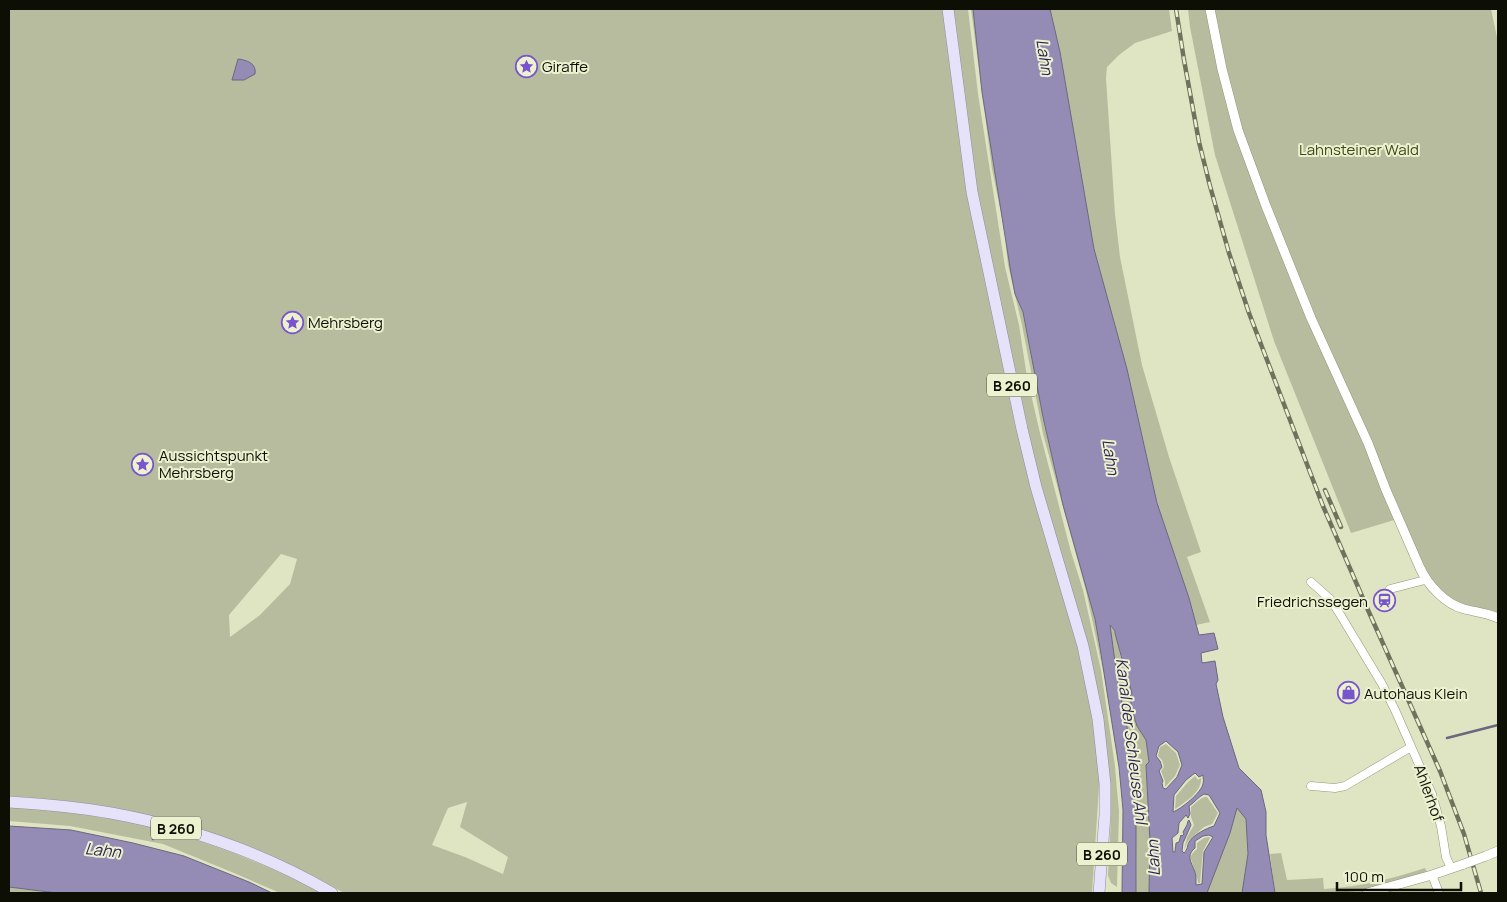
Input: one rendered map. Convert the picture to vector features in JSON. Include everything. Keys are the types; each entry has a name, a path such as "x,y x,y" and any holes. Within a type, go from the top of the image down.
{"main road":[{"name":"B 260","path":"948,9 972,192 1028,455 1083,646 1098,719 1105,784 1100,893"},
{"name":"B 260","path":"9,802 110,813 157,823 203,836 246,852 290,871 332,893"}],"street":[{"path":"1210,9 1222,69 1238,130 1311,318 1368,443 1386,490 1426,580 1444,598 1462,609 1498,618"},
{"path":"1390,589 1426,580"},
{"name":"Ahlerhof","path":"1311,582 1330,600 1382,684 1412,747 1436,804 1442,826 1446,857 1451,868"},
{"name":"Ahlerhof","path":"1311,786 1335,788 1345,786 1412,747"},
{"path":"1367,893 1432,875 1498,851"},
{"path":"1432,875 1439,893"}],"green space":[{"path":"9,9 944,9 961,150 1087,683 1099,767 1092,893 344,893 284,863 139,814 56,800 9,796","holes":["238,59 255,74 244,80 232,80","281,554 297,559 290,584 260,615 230,637 229,615","467,802 460,827 508,857 503,874 432,845 448,808"]},
{"path":"951,9 968,9 978,94 1005,267 1019,325 1027,377 1071,552 1083,590 1101,670 1115,766 1119,811 1117,887 1111,883 1108,875 1111,818 1110,781 1033,459 974,180"},
{"path":"971,9 973,9 982,92 1003,223 992,169"},
{"path":"1050,9 1169,9 1172,31 1135,43 1107,67 1106,78 1115,214 1120,257 1142,365 1169,457 1201,552 1187,557 1210,622 1196,625 1189,598 1157,503 1127,369 1094,249 1060,52"},
{"name":"Lahnsteiner Wald","path":"1188,9 1491,9 1498,42 1498,615 1464,607 1441,591 1430,577 1401,518 1351,533 1274,341 1215,155"},
{"path":"1004,232 1015,294 1023,312 1043,417 1063,505 1095,619 1103,671 1086,591 1043,434 1022,325 1008,265"},
{"path":"1109,625 1115,631 1123,666 1127,673 1137,726 1146,740 1149,763 1146,765 1150,842 1149,893 1136,893 1136,831 1132,771"},
{"path":"1166,744 1176,753 1180,765 1175,776 1165,787 1161,771 1164,767 1162,760 1158,756 1160,747"},
{"path":"1195,776 1198,780 1201,778 1199,788 1175,809 1176,796"},
{"path":"1207,797 1218,813 1212,824 1204,827 1188,841 1184,850 1187,837 1194,825 1191,817 1191,807"},
{"path":"9,806 95,816 163,830 245,857 323,893 280,893 163,844 70,826 9,821"},
{"path":"1237,808 1246,819 1248,854 1242,893 1207,893 1230,833"},
{"path":"1209,837 1203,851 1200,883 1198,883 1191,856 1197,849 1197,843"},
{"path":"1281,853 1287,880 1323,878 1324,889 1375,882 1425,868 1427,872 1356,891 1325,893 1275,892 1270,854"},
{"path":"9,887 16,888 57,893 9,893"}],"water":[{"name":"Lahn","path":"973,9 1050,9 1060,52 1094,249 1127,369 1157,503 1189,598 1199,635 1214,633 1218,649 1201,653 1202,663 1215,661 1218,680 1216,684 1223,717 1239,768 1261,790 1266,812 1266,835 1275,893 1242,893 1248,854 1246,819 1237,808 1230,833 1207,893 1149,893 1150,842 1146,765 1149,762 1146,740 1137,726 1132,710 1130,696 1132,693 1115,631 1110,625 1118,684 1127,727 1136,818 1136,893 1122,893 1123,810 1119,767 1095,619 1063,505 1043,417 1023,312 1015,294 982,92","holes":["1166,741 1178,752 1182,765 1177,777 1166,789 1163,788 1163,781 1159,771 1162,767 1156,756 1159,746","1195,773 1199,777 1203,775 1203,784 1199,792 1173,812 1174,795 1186,780","1202,795 1209,795 1220,813 1214,826 1194,837 1189,842 1184,853 1182,851 1183,843 1191,825 1189,820 1183,832 1184,834 1181,835 1179,842 1176,843 1175,852 1173,852 1172,838 1178,833 1179,823 1186,815 1188,818 1190,814 1189,806","1209,835 1213,837 1204,852 1202,884 1196,885 1196,876 1190,855 1195,848 1195,841"]},
{"path":"238,59 253,65 255,74 244,80 232,80"},
{"name":"Lahn","path":"9,826 71,830 133,843 184,856 272,893 57,893 9,887"}],"waterway":[{"path":"1447,738 1498,725"},
{"path":"153,839 156,831"}],"railway":[{"path":"1176,9 1199,142 1229,253 1249,313 1323,506 1440,771 1464,834 1481,893"},
{"path":"1325,490 1341,527"}],"place":[{"name":"Giraffe","path":"526,66"},
{"name":"Mehrsberg","path":"292,322"},
{"name":"Aussichtspunkt Mehrsberg","path":"143,464"},
{"name":"Friedrichssegen","path":"1384,601"},
{"name":"Autohaus Klein","path":"1348,693"}],"water label":[{"name":"Kanal der Schleuse Ahl","path":"1132,741"}]}
